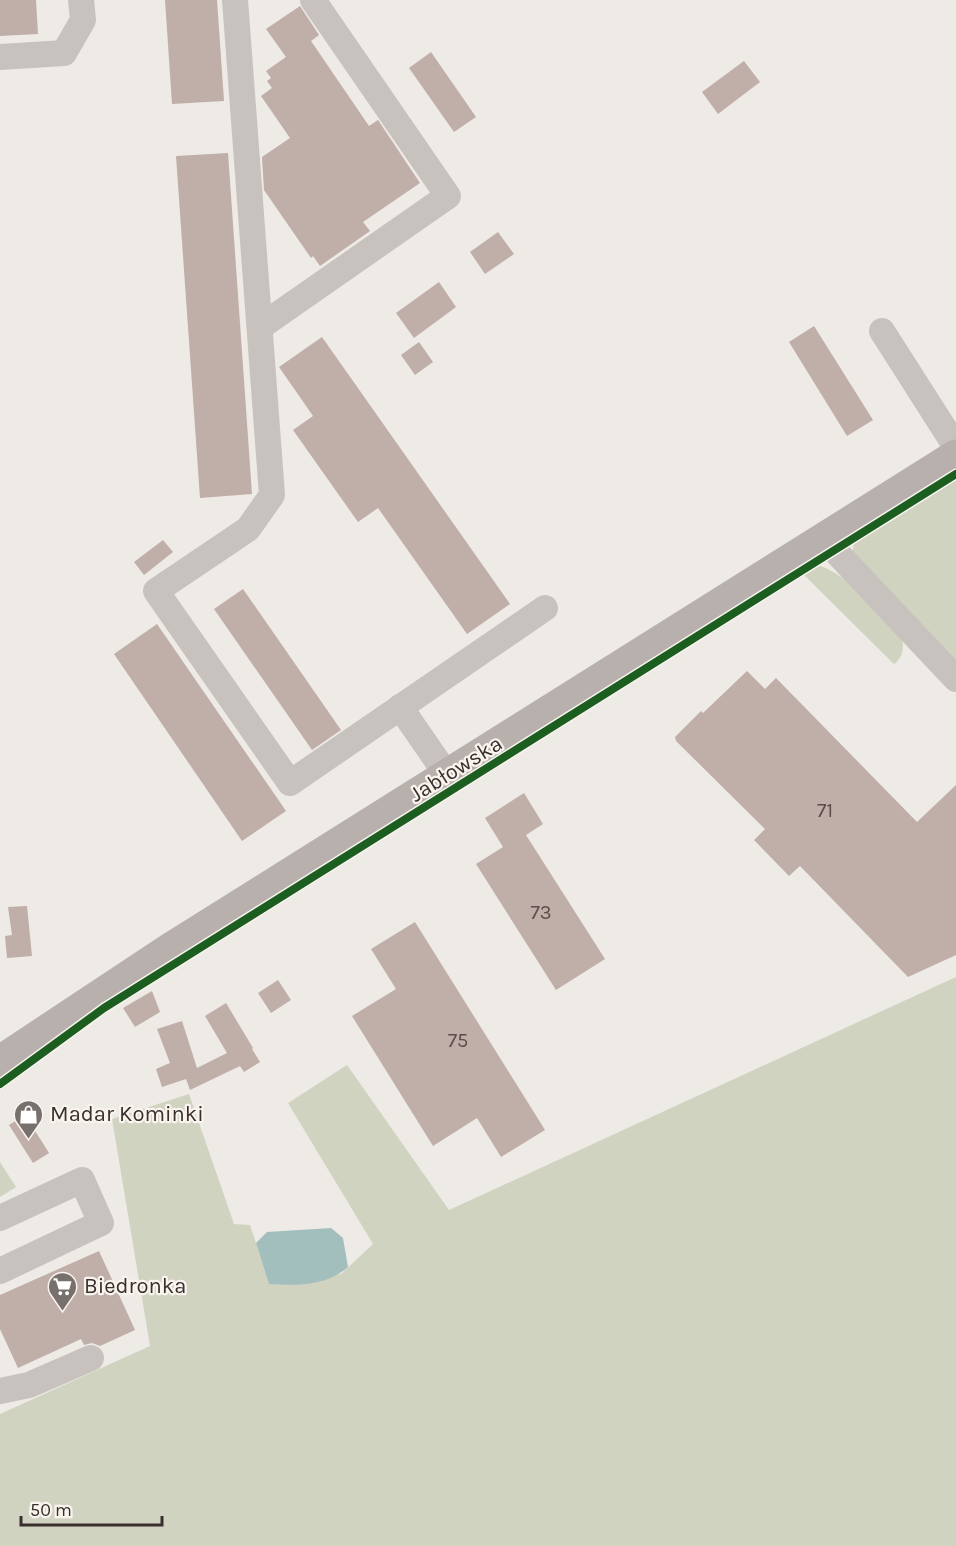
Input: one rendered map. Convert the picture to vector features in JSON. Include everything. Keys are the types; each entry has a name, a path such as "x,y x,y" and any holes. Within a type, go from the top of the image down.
{"main road":[{"name":"Jabłowska","path":"0,1062 102,993 956,456"}],"lane":[{"path":"0,57 64,53 83,20 81,0"},
{"path":"235,0 272,495 248,529 156,591 290,783 545,608"},
{"path":"260,327 448,196 314,0"},
{"path":"882,331 956,447"},
{"path":"824,539 956,679"},
{"path":"400,707 447,775"},
{"path":"0,1218 82,1180 101,1223 0,1271"},
{"path":"0,1391 29,1385 92,1358"}],"green space":[{"path":"956,479 956,670 852,555 854,542"},
{"path":"817,565 852,585 902,637 902,652 894,664 803,574"},
{"path":"956,977 956,1546 0,1546 0,1414 150,1346 112,1119 189,1094 234,1224 250,1225 269,1283 341,1274 373,1244 288,1103 347,1065 449,1210"},
{"path":"0,1162 16,1187 0,1197"}],"water":[{"path":"331,1228 343,1238 348,1267 331,1278 321,1281 300,1285 269,1284 256,1243 267,1232"}],"building":[{"path":"0,0 36,0 38,34 0,36"},
{"path":"165,0 217,0 224,101 172,104"},
{"path":"300,6 319,35 311,41 369,126 378,120 420,183 363,222 370,231 320,266 313,256 311,258 264,190 262,157 290,138 261,96 272,88 267,81 271,78 266,71 286,57 266,29"},
{"path":"431,52 476,117 454,132 409,68"},
{"path":"744,61 760,82 718,114 702,92"},
{"path":"228,153 252,494 200,498 176,156"},
{"path":"498,232 514,254 485,274 470,252"},
{"path":"439,282 456,307 414,338 396,313"},
{"path":"814,326 873,420 847,436 789,342"},
{"path":"322,337 510,604 467,634 378,508 358,522 293,430 313,416 279,367"},
{"path":"419,342 433,362 415,375 401,355"},
{"path":"163,540 173,552 144,575 134,562"},
{"path":"243,589 341,730 312,750 214,609"},
{"path":"157,624 286,811 242,841 114,654"},
{"path":"747,671 765,689 776,678 917,822 956,785 956,955 908,977 800,866 789,876 754,840 765,829 676,741 675,737 701,711 703,713"},
{"path":"524,793 543,824 526,835 605,959 556,990 476,864 503,847 485,818"},
{"path":"27,906 32,956 7,958 5,936 12,935 8,907"},
{"path":"415,922 545,1130 501,1157 477,1118 433,1146 352,1016 396,989 371,949"},
{"path":"278,980 291,1000 271,1013 258,993"},
{"path":"152,991 160,1012 135,1027 123,1008"},
{"path":"226,1003 260,1062 244,1072 240,1066 190,1090 186,1079 162,1087 156,1069 170,1063 157,1029 182,1021 197,1068 227,1053 205,1016"},
{"name":"Madar Kominki","path":"25,1115 49,1153 33,1163 9,1125"},
{"name":"Biedronka","path":"99,1251 135,1330 100,1346 92,1343 84,1345 81,1339 18,1368 0,1329 0,1295"}],"cycle path":[{"path":"0,1084 104,1008 956,474"}],"place":[{"name":"Madar Kominki","path":"29,1140"},
{"name":"Biedronka","path":"63,1312"}]}
